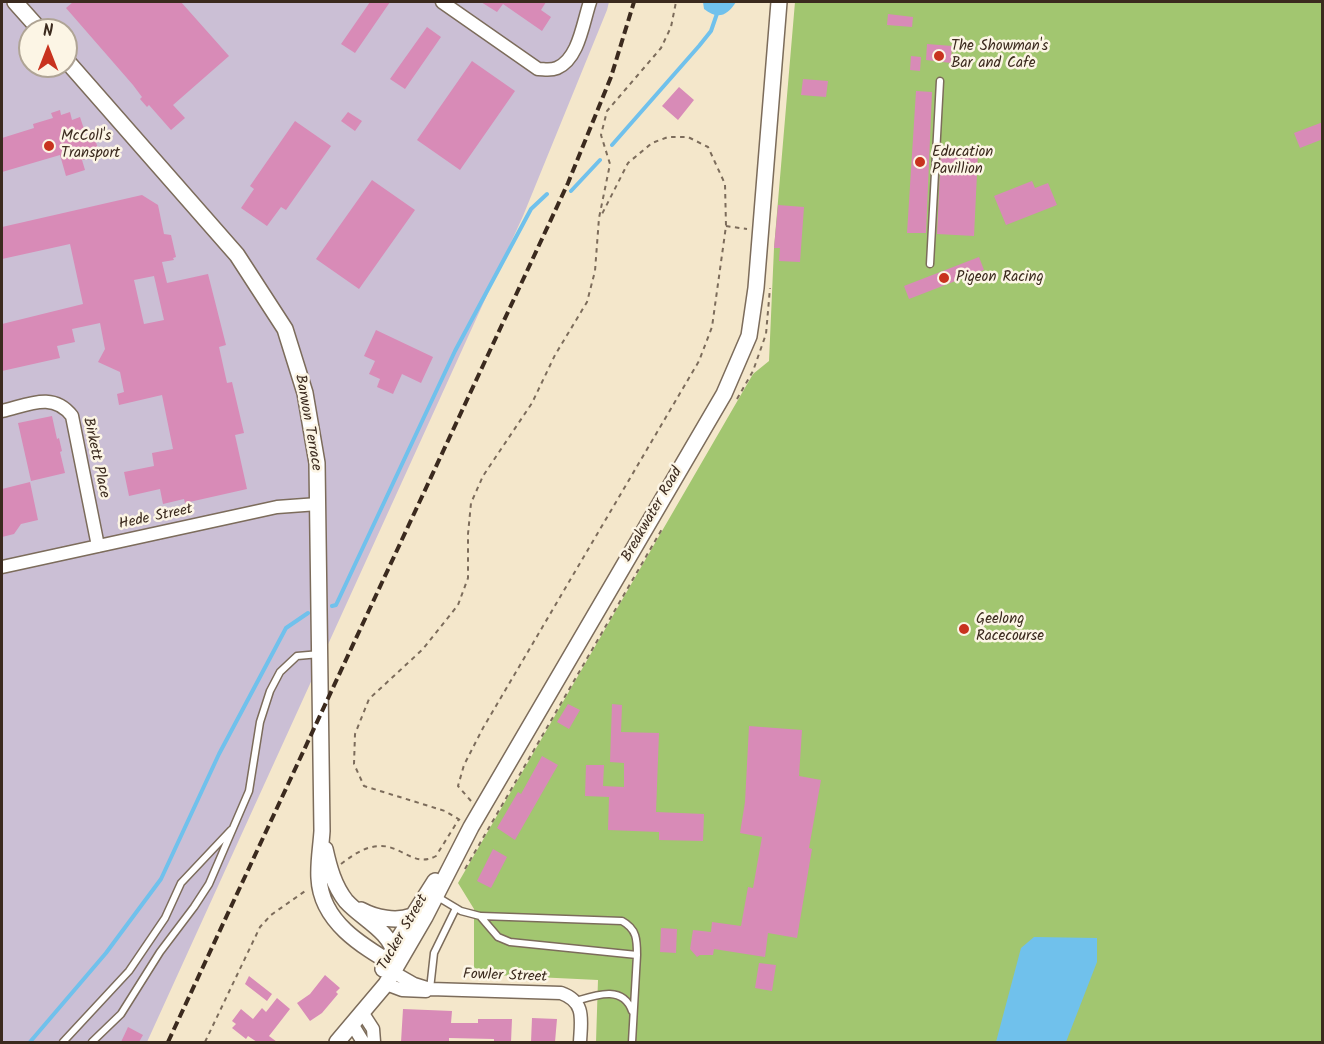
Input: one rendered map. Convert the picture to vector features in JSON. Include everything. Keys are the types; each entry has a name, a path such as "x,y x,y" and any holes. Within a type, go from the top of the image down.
{"street":[{"path":"15,2 29,18"},
{"path":"442,2 537,69 550,70 564,64 571,57 590,2"},
{"name":"Breakwater Road","path":"458,850 724,394 749,336 779,2"},
{"name":"Barwon Terrace","path":"78,74 237,255 285,329 305,393 317,463 322,831 318,876 325,902 346,933 390,967"},
{"name":"Birkett Place","path":"2,411 49,400 64,406 72,416 99,546"},
{"name":"Hede Street","path":"2,567 277,507 318,504"},
{"name":"Barwon Terrace","path":"322,831 330,871 344,898 386,937 390,967"},
{"name":"Tucker Street","path":"337,1042 357,1017 390,967 412,916 432,894 458,850"},
{"path":"390,967 432,894"},
{"path":"344,898 359,909 376,916 401,919 412,916"},
{"name":"Fowler Street","path":"390,967 414,984 430,989 561,993 576,1001"},
{"path":"576,1001 580,1009 580,1042"},
{"path":"357,1017 363,1042"},
{"path":"357,1017 373,1029 374,1042"}],"lane":[{"path":"930,264 940,81"},
{"path":"92,1042 121,1014 160,952 204,891 249,791 257,734 270,691 280,672 294,658 321,654"},
{"path":"63,1042 129,971 165,918 181,883 233,828"},
{"path":"432,894 456,908 480,916 622,921 634,930 637,937 632,1042"},
{"path":"430,989 434,953 456,908"},
{"path":"480,916 498,937 520,945 637,955"},
{"path":"576,1001 602,993 618,995 628,1002 633,1012"}],"path":[{"path":"471,827 445,811 364,786 354,764 355,734 369,699 423,649 458,605 468,578 471,503 483,477 532,403 555,355 587,302 595,271 599,218 610,164 600,135 608,111 661,48 671,27 676,2"},
{"path":"481,810 458,786 464,765 489,718 699,361 712,327 726,226 725,184 708,147 688,137 668,137 652,143 628,163 599,218"},
{"path":"726,226 760,231"}],"shaded area":[{"path":"2,2 609,2 523,216 147,1042 2,1042"}],"green space":[{"name":"Geelong Racecourse","path":"795,2 1322,2 1322,1042 596,1042 598,980 474,974 474,909 458,883 753,374 769,361 774,248"}],"water":[{"path":"703,2 736,2 726,13 714,15 704,9"},
{"path":"1034,937 1097,938 1097,962 1066,1042 996,1042 1021,948"}],"building":[{"path":"73,2 181,2 229,56 173,105 185,118 171,130 149,105 147,107 140,99 142,97 133,85 78,22 78,18 75,18 66,8"},
{"path":"370,2 390,2 355,53 341,44"},
{"path":"481,2 546,2 541,10 551,17 542,31 503,4 497,12"},
{"path":"888,14 913,17 912,27 887,25"},
{"path":"427,27 441,37 405,89 390,79"},
{"path":"927,44 952,46 951,63 926,60"},
{"path":"911,56 921,57 920,71 910,70"},
{"path":"472,61 515,91 460,170 417,140"},
{"path":"803,79 828,81 826,97 801,95"},
{"path":"679,87 694,100 678,120 662,106"},
{"name":"Education Pavillion","path":"916,91 932,92 926,233 907,233"},
{"name":"McColl's Transport","path":"60,110 61,115 70,112 72,120 80,117 87,138 94,136 100,155 82,160 85,170 66,176 60,155 2,172 2,138 34,128 33,124 53,118 51,113"},
{"path":"348,112 362,121 355,131 341,121"},
{"path":"295,121 331,146 286,210 281,207 267,226 241,208 254,189 250,186"},
{"path":"1323,122 1323,139 1300,148 1294,133"},
{"path":"941,151 978,153 974,236 937,234"},
{"path":"372,180 415,210 359,289 316,259"},
{"path":"1032,181 1035,188 1048,183 1057,205 1006,225 994,196"},
{"path":"142,195 158,205 164,234 171,235 176,257 173,258 174,260 162,262 167,283 208,274 226,345 219,347 227,383 232,382 244,433 235,435 247,489 185,503 184,499 163,504 160,489 129,496 124,472 154,466 152,453 173,449 162,395 119,405 117,394 124,392 120,372 98,362 105,349 100,323 72,329 75,342 57,346 60,358 2,371 2,324 83,304 70,244 2,259 2,227","holes":["154,276 164,320 144,324 134,280"]},
{"path":"778,205 804,207 800,262 779,261 780,248 774,248"},
{"name":"Pigeon Racing","path":"979,257 984,270 909,299 904,286"},
{"path":"376,330 433,357 421,383 402,374 393,394 377,387 380,379 369,374 375,361 364,356"},
{"path":"52,416 62,451 60,452 65,473 31,481 18,423"},
{"path":"30,482 38,520 21,524 14,534 2,537 2,489"},
{"path":"568,704 580,710 569,729 557,722"},
{"path":"612,704 622,705 621,732 659,733 656,812 704,814 703,841 659,840 659,832 608,830 609,797 585,796 586,765 604,765 603,786 624,787 624,763 610,762"},
{"path":"749,726 802,730 799,776 821,780 797,938 768,933 765,957 714,949 713,955 697,957 690,949 693,930 711,932 712,922 741,926 748,887 753,888 762,837 740,833 745,802"},
{"path":"542,756 558,765 515,840 497,828 518,792 521,794"},
{"path":"493,849 507,857 491,888 477,881"},
{"path":"661,928 677,929 676,953 660,952"},
{"path":"759,963 776,965 772,991 755,988"},
{"path":"325,975 340,988 336,992 338,994 322,1013 310,1021 297,1003 310,994"},
{"path":"249,976 272,994 267,1001 245,984"},
{"path":"277,998 290,1009 269,1036 277,1042 257,1042 248,1036 246,1039 232,1028 236,1024 232,1021 241,1009 253,1019 262,1008 266,1012"},
{"path":"403,1009 452,1011 451,1023 478,1023 478,1019 512,1019 511,1042 494,1042 494,1039 449,1038 449,1042 401,1042"},
{"path":"532,1018 557,1019 555,1042 531,1042"},
{"path":"128,1027 143,1035 139,1042 121,1042"}],"waterway":[{"path":"612,145 711,31 721,2"},
{"path":"571,191 600,160"},
{"path":"332,606 336,605 455,351 531,209 547,194"},
{"path":"30,1042 106,953 161,879 219,754 286,628 308,613"}],"railway":[{"path":"168,1042 568,183 611,77 634,2"}],"place":[{"name":"The Showman's Bar and Cafe","path":"939,56"},
{"name":"McColl's Transport","path":"49,146"},
{"name":"Education Pavillion","path":"920,162"},
{"name":"Pigeon Racing","path":"944,278"},
{"name":"Geelong Racecourse","path":"964,629"}]}
